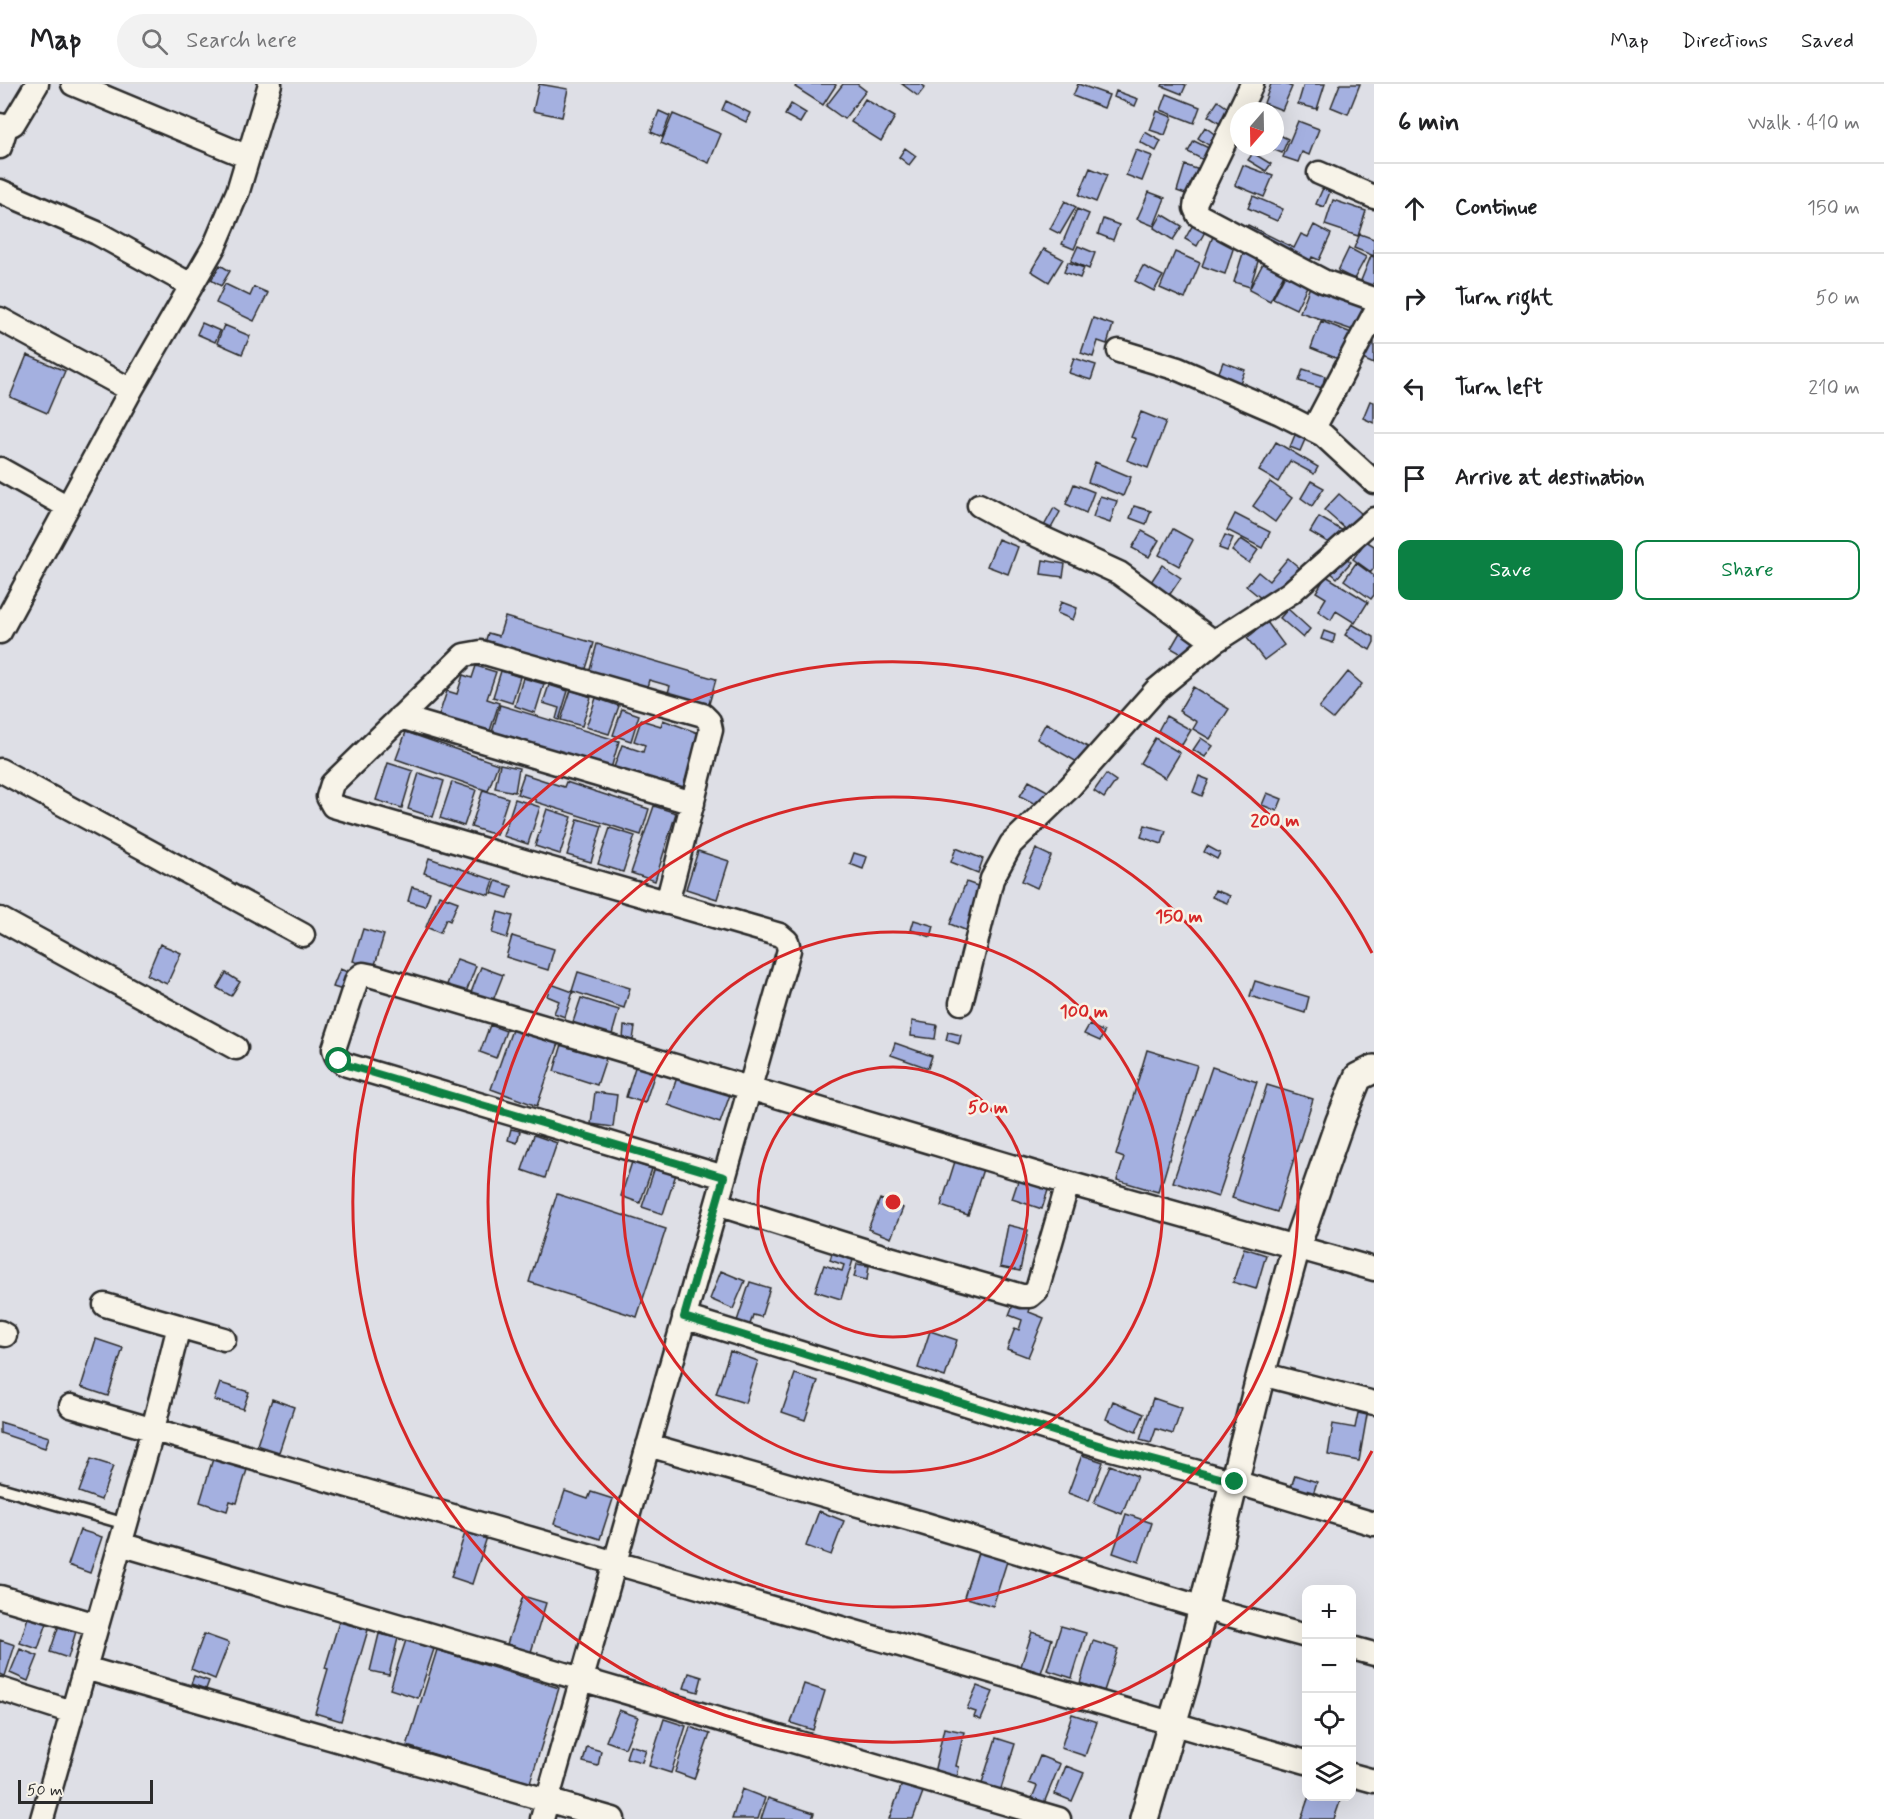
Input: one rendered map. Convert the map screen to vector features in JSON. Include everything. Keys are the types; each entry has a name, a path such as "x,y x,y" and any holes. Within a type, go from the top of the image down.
{"street":[{"path":"2,133 17,119 38,84"},
{"path":"73,84 248,157"},
{"path":"0,632 131,390 215,245 238,191 270,84"},
{"path":"1243,102 1252,84"},
{"path":"1230,130 1196,201 1195,208 1198,215 1323,281 1374,299"},
{"path":"1319,173 1374,197"},
{"path":"0,191 97,233 191,285"},
{"path":"1313,430 1374,314"},
{"path":"0,319 131,390"},
{"path":"1119,351 1178,369 1280,413 1323,435 1374,482"},
{"path":"0,469 68,507"},
{"path":"980,505 1023,529 1119,573 1214,642"},
{"path":"961,1003 992,879 1011,844 1069,789 1156,690 1214,642 1290,593 1374,519"},
{"path":"544,1810 789,950 787,941 780,935 667,903 333,806 328,797 332,784 464,655 472,652 481,652 703,715 709,721 711,729 667,903"},
{"path":"400,717 693,803"},
{"path":"0,770 303,935"},
{"path":"0,919 236,1048"},
{"path":"724,1177 347,1065 335,1056 334,1049 357,979 363,974 1068,1183 1374,1269"},
{"path":"1144,1819 1203,1608 1296,1247 1358,1077 1374,1069"},
{"path":"1341,1121 1359,1105 1374,1101"},
{"path":"717,1204 890,1258 1022,1296 1030,1296 1037,1290 1068,1183"},
{"path":"105,1305 224,1340"},
{"path":"684,1317 1097,1445 1235,1482 1374,1524"},
{"path":"42,1819 153,1429 179,1326"},
{"path":"1262,1374 1374,1403"},
{"path":"71,1406 1302,1761"},
{"path":"648,1445 1302,1635"},
{"path":"123,1534 581,1679 1059,1819"},
{"path":"0,1597 97,1625"},
{"path":"1356,1649 1374,1654"},
{"path":"85,1668 544,1810 613,1819"},
{"path":"0,1689 72,1712"},
{"path":"1356,1776 1374,1781"}],"lane":[{"path":"0,1488 123,1534"}],"building":[{"path":"539,84 568,89 562,117 533,111"},
{"path":"797,84 836,85 823,105 795,87"},
{"path":"843,84 857,84 866,91 844,119 826,106"},
{"path":"902,84 921,84 925,87 918,96"},
{"path":"1078,84 1109,95 1104,108 1073,96"},
{"path":"1163,84 1186,85 1182,94 1162,86"},
{"path":"1271,84 1285,84 1292,87 1284,105 1284,102 1264,102"},
{"path":"1304,84 1325,84 1317,109 1298,104"},
{"path":"1340,84 1360,84 1348,114 1331,107"},
{"path":"1116,91 1138,99 1135,106 1114,97"},
{"path":"1167,94 1200,107 1194,123 1161,110"},
{"path":"865,99 895,117 881,141 851,122"},
{"path":"726,101 750,113 746,122 722,110"},
{"path":"1218,101 1230,109 1230,120 1225,127 1208,116"},
{"path":"791,104 806,113 800,123 785,115"},
{"path":"659,111 670,116 662,137 651,132"},
{"path":"1157,111 1172,117 1165,135 1150,130"},
{"path":"673,114 721,134 709,163 661,143"},
{"path":"1298,121 1319,129 1309,155 1302,152 1298,162 1283,157"},
{"path":"1205,127 1217,136 1210,146 1198,138"},
{"path":"1145,132 1161,141 1156,151 1140,142"},
{"path":"1194,141 1219,153 1213,165 1188,152"},
{"path":"905,148 916,156 909,165 899,157"},
{"path":"1136,150 1152,156 1142,181 1126,175"},
{"path":"1251,156 1258,156 1271,164 1266,171 1248,160"},
{"path":"1185,165 1205,172 1197,198 1177,191"},
{"path":"1243,165 1273,176 1264,197 1235,185"},
{"path":"1090,168 1107,175 1096,202 1079,195"},
{"path":"1323,188 1330,192 1324,207 1316,204"},
{"path":"1149,192 1165,198 1154,226 1137,219"},
{"path":"1253,196 1283,209 1277,221 1248,208"},
{"path":"1333,200 1366,211 1358,236 1325,225"},
{"path":"1065,201 1076,207 1060,234 1050,229"},
{"path":"1077,209 1089,214 1074,249 1062,244"},
{"path":"1162,214 1182,226 1173,240 1154,228"},
{"path":"1103,219 1119,225 1113,240 1098,234"},
{"path":"1195,221 1207,228 1197,246 1185,239"},
{"path":"1248,225 1294,248 1301,234 1308,237 1314,225 1331,234 1319,260 1312,257 1307,267 1243,235"},
{"path":"1360,234 1374,239 1374,256 1354,248"},
{"path":"1213,236 1235,243 1225,274 1202,266"},
{"path":"1078,246 1095,253 1089,269 1071,261"},
{"path":"1349,248 1366,257 1354,279 1338,271"},
{"path":"1044,249 1063,259 1049,282 1031,271"},
{"path":"1244,250 1260,255 1250,287 1234,282"},
{"path":"1175,252 1200,263 1185,299 1160,288"},
{"path":"1267,256 1288,266 1270,301 1249,290"},
{"path":"1371,256 1374,257 1374,282 1371,287 1360,283"},
{"path":"1068,262 1084,268 1080,278 1064,272"},
{"path":"220,265 230,271 221,286 211,280"},
{"path":"1143,266 1163,276 1154,291 1135,281"},
{"path":"1289,267 1311,278 1296,309 1273,298"},
{"path":"225,284 250,296 254,287 268,293 254,321 216,303"},
{"path":"1311,284 1372,303 1361,333 1300,312"},
{"path":"1093,318 1113,325 1107,344 1098,341 1093,357 1081,353"},
{"path":"1321,321 1359,336 1348,363 1311,348"},
{"path":"202,323 220,331 215,342 197,334"},
{"path":"224,325 250,336 242,354 217,343"},
{"path":"1374,337 1374,364 1360,358"},
{"path":"27,355 65,371 47,413 10,397"},
{"path":"1074,358 1096,365 1091,380 1069,373"},
{"path":"1223,362 1245,370 1238,388 1216,380"},
{"path":"1303,369 1325,376 1322,388 1299,381"},
{"path":"1370,401 1374,402 1374,423 1363,418"},
{"path":"1141,412 1166,422 1148,468 1127,460 1136,439 1131,437"},
{"path":"1297,430 1307,435 1300,451 1290,447"},
{"path":"1276,442 1318,467 1314,474 1290,461 1278,482 1259,471"},
{"path":"1095,462 1131,477 1123,496 1088,482"},
{"path":"1311,481 1324,488 1312,506 1301,498"},
{"path":"1270,482 1292,498 1275,522 1253,506"},
{"path":"1074,484 1094,492 1086,513 1066,504"},
{"path":"1339,494 1362,514 1348,531 1324,510"},
{"path":"1100,496 1117,501 1110,523 1093,517"},
{"path":"1134,506 1151,511 1146,524 1130,518"},
{"path":"1054,508 1060,512 1050,530 1044,526"},
{"path":"1235,514 1270,532 1262,548 1227,530"},
{"path":"1319,517 1345,532 1336,547 1310,532"},
{"path":"1173,529 1193,540 1179,566 1159,555"},
{"path":"1142,531 1159,540 1149,557 1132,548"},
{"path":"1225,535 1233,538 1227,551 1219,548"},
{"path":"998,539 1018,547 1008,574 987,566"},
{"path":"1241,539 1258,550 1249,563 1232,551"},
{"path":"1366,541 1374,546 1374,568 1371,572 1353,559"},
{"path":"1342,554 1351,562 1337,578 1328,570"},
{"path":"1288,558 1302,570 1267,603 1246,586 1258,572 1269,581"},
{"path":"1043,560 1065,564 1063,577 1041,574"},
{"path":"1356,563 1374,576 1374,595 1371,599 1344,580"},
{"path":"1162,565 1181,578 1166,600 1147,588"},
{"path":"1326,576 1368,602 1355,623 1336,611 1331,620 1318,611 1326,598 1316,592"},
{"path":"1061,602 1077,608 1073,620 1057,613"},
{"path":"1288,609 1310,629 1303,638 1280,618"},
{"path":"505,617 594,643 584,675 484,646 488,633 499,636"},
{"path":"1267,622 1284,645 1264,660 1247,638"},
{"path":"1352,624 1374,637 1370,650 1345,635"},
{"path":"1182,629 1200,639 1189,658 1171,648"},
{"path":"1324,631 1335,635 1333,643 1321,639"},
{"path":"597,644 716,679 707,711 666,699 670,686 649,680 645,694 588,677"},
{"path":"476,666 496,672 487,699 499,703 488,737 437,721 447,691 457,694 463,675 472,678"},
{"path":"501,671 520,677 512,703 493,697"},
{"path":"1348,672 1362,684 1333,719 1319,708"},
{"path":"523,678 544,684 535,713 515,706"},
{"path":"549,685 568,691 559,720 556,719 559,708 543,703"},
{"path":"1193,687 1229,709 1210,739 1193,729 1197,722 1179,711"},
{"path":"571,690 591,697 582,726 561,720"},
{"path":"596,698 619,706 609,734 586,727"},
{"path":"500,705 619,741 610,772 491,736"},
{"path":"622,709 639,715 631,741 613,735"},
{"path":"1166,716 1191,730 1182,745 1158,731"},
{"path":"641,720 661,726 663,720 701,734 681,793 613,770 622,745 643,752 645,745 634,741"},
{"path":"1046,723 1093,750 1084,766 1037,739"},
{"path":"406,732 498,764 488,791 396,759"},
{"path":"1155,738 1180,753 1165,778 1140,763"},
{"path":"1201,738 1213,746 1205,757 1193,750"},
{"path":"388,763 413,771 402,808 376,800"},
{"path":"500,764 519,768 515,792 495,788"},
{"path":"419,773 444,781 433,817 408,809"},
{"path":"524,774 564,787 566,782 649,809 641,835 517,794"},
{"path":"1106,774 1116,781 1104,798 1094,791"},
{"path":"1199,776 1209,780 1202,796 1193,792"},
{"path":"1029,781 1053,794 1045,809 1020,796"},
{"path":"452,782 476,790 464,826 440,818"},
{"path":"483,790 508,798 496,835 471,827"},
{"path":"1267,793 1282,799 1277,811 1262,805"},
{"path":"515,799 540,807 528,844 503,836"},
{"path":"654,806 676,813 655,881 631,873"},
{"path":"547,809 572,817 560,854 535,846"},
{"path":"578,819 602,826 591,862 567,855"},
{"path":"1145,825 1166,831 1162,844 1141,837"},
{"path":"610,828 635,836 623,872 598,864"},
{"path":"1207,846 1220,853 1217,859 1204,852"},
{"path":"956,848 983,859 978,873 951,862"},
{"path":"1036,849 1051,856 1037,888 1022,881"},
{"path":"698,851 729,861 717,899 686,889"},
{"path":"854,853 867,857 863,869 850,864"},
{"path":"429,858 494,880 489,895 424,873"},
{"path":"496,881 512,886 508,898 492,893"},
{"path":"966,882 986,889 970,932 950,924"},
{"path":"412,887 430,892 425,906 408,901"},
{"path":"1215,890 1230,896 1227,903 1212,897"},
{"path":"439,895 458,902 450,921 446,919 440,933 426,927"},
{"path":"498,912 513,916 507,938 492,933"},
{"path":"914,920 934,926 931,937 911,930"},
{"path":"363,929 384,935 374,968 353,961"},
{"path":"512,936 554,949 548,970 506,957"},
{"path":"160,944 181,953 167,984 147,975"},
{"path":"457,959 476,966 465,995 446,987"},
{"path":"481,967 503,975 492,1003 470,995"},
{"path":"340,969 350,973 343,990 333,987"},
{"path":"578,972 630,988 624,1008 572,991"},
{"path":"226,973 240,982 231,996 217,988"},
{"path":"1255,981 1309,997 1305,1013 1250,996"},
{"path":"551,984 573,992 565,1017 554,1013 559,1001 547,996"},
{"path":"581,998 619,1010 611,1038 572,1025"},
{"path":"912,1021 937,1025 935,1039 911,1036"},
{"path":"514,1024 560,1040 537,1106 491,1089"},
{"path":"490,1025 506,1031 496,1058 480,1052"},
{"path":"1089,1025 1104,1032 1100,1041 1084,1034"},
{"path":"624,1026 635,1027 633,1040 623,1039"},
{"path":"948,1032 961,1035 959,1044 946,1040"},
{"path":"563,1041 607,1055 597,1085 554,1071"},
{"path":"895,1043 932,1056 928,1068 891,1055"},
{"path":"1147,1050 1197,1065 1158,1192 1117,1180 1124,1158 1116,1155"},
{"path":"636,1064 656,1070 645,1103 626,1097"},
{"path":"1212,1067 1257,1082 1218,1197 1173,1182"},
{"path":"678,1074 731,1092 720,1123 668,1105"},
{"path":"1267,1085 1313,1099 1277,1212 1232,1198"},
{"path":"595,1092 617,1095 613,1127 591,1124"},
{"path":"511,1129 520,1131 517,1143 508,1140"},
{"path":"534,1135 557,1143 545,1178 522,1170"},
{"path":"957,1155 985,1163 968,1215 941,1206"},
{"path":"632,1162 652,1169 640,1203 621,1196"},
{"path":"656,1164 677,1171 663,1214 642,1207"},
{"path":"1020,1175 1050,1184 1042,1209 1012,1199"},
{"path":"557,1194 666,1229 637,1317 529,1282"},
{"path":"880,1199 903,1208 891,1238 868,1229"},
{"path":"1008,1225 1028,1230 1020,1271 1000,1267"},
{"path":"1244,1248 1266,1255 1256,1289 1233,1282"},
{"path":"832,1253 853,1260 841,1299 815,1291 824,1265 842,1271 844,1265 830,1260"},
{"path":"857,1264 869,1266 867,1280 854,1277"},
{"path":"721,1271 745,1281 733,1309 710,1299"},
{"path":"750,1282 770,1288 761,1317 753,1315 748,1331 735,1327"},
{"path":"1015,1300 1031,1306 1029,1312 1044,1318 1028,1357 1007,1349 1015,1328 1019,1330 1022,1320 1009,1315"},
{"path":"930,1331 957,1340 945,1377 918,1368"},
{"path":"96,1339 123,1348 108,1396 81,1387"},
{"path":"730,1351 758,1361 745,1403 716,1394"},
{"path":"795,1374 818,1381 805,1420 782,1412"},
{"path":"220,1383 249,1392 243,1409 214,1400"},
{"path":"1153,1398 1182,1408 1173,1434 1156,1429 1151,1443 1140,1440"},
{"path":"272,1399 294,1407 279,1452 257,1445"},
{"path":"1113,1401 1144,1414 1136,1432 1106,1419"},
{"path":"1358,1413 1367,1415 1359,1461 1328,1455 1333,1424 1355,1428"},
{"path":"0,1422 49,1437 45,1448 0,1433"},
{"path":"215,1452 249,1463 237,1503 230,1501 227,1511 200,1502"},
{"path":"1082,1455 1103,1462 1089,1501 1068,1493"},
{"path":"91,1459 113,1466 101,1500 79,1492"},
{"path":"1110,1465 1137,1476 1122,1514 1094,1503"},
{"path":"1295,1475 1317,1482 1312,1497 1290,1490"},
{"path":"565,1491 588,1499 591,1492 613,1499 600,1539 554,1524"},
{"path":"819,1511 844,1521 831,1555 806,1546"},
{"path":"1126,1514 1152,1523 1139,1562 1113,1553"},
{"path":"80,1530 102,1537 90,1573 68,1565"},
{"path":"466,1530 487,1537 472,1584 451,1577"},
{"path":"980,1546 1009,1555 993,1606 964,1597"},
{"path":"523,1596 546,1603 531,1652 507,1644"},
{"path":"28,1617 47,1623 38,1649 20,1643"},
{"path":"60,1622 77,1628 68,1658 50,1652"},
{"path":"339,1622 368,1630 341,1721 315,1713 328,1669 325,1668"},
{"path":"1061,1626 1086,1633 1072,1678 1047,1670"},
{"path":"1032,1632 1052,1639 1041,1673 1021,1666"},
{"path":"204,1634 229,1643 215,1679 191,1669"},
{"path":"379,1634 398,1638 389,1675 370,1671"},
{"path":"0,1640 15,1645 5,1676 0,1674"},
{"path":"406,1640 434,1649 418,1698 390,1689"},
{"path":"1093,1641 1118,1649 1104,1691 1080,1683"},
{"path":"20,1649 38,1656 28,1681 10,1673"},
{"path":"437,1650 559,1688 530,1783 407,1746"},
{"path":"689,1673 702,1677 698,1692 684,1688"},
{"path":"194,1676 209,1681 206,1689 191,1684"},
{"path":"804,1684 825,1691 813,1730 791,1723"},
{"path":"977,1686 993,1692 981,1720 974,1717 976,1712 967,1709"},
{"path":"619,1710 638,1717 625,1748 606,1741"},
{"path":"1072,1714 1097,1722 1085,1756 1061,1748"},
{"path":"664,1719 686,1726 671,1773 649,1766"},
{"path":"690,1727 710,1734 694,1779 675,1772"},
{"path":"944,1728 964,1732 956,1766 959,1767 957,1778 934,1773"},
{"path":"996,1738 1015,1744 1000,1792 981,1786"},
{"path":"630,1745 646,1750 642,1762 626,1758"},
{"path":"587,1747 601,1751 598,1766 583,1762"},
{"path":"1040,1756 1060,1764 1044,1803 1032,1798 1037,1786 1029,1783"},
{"path":"1066,1766 1084,1773 1072,1801 1055,1794"},
{"path":"902,1784 923,1792 913,1819 889,1819"},
{"path":"742,1789 765,1798 758,1819 732,1819"},
{"path":"768,1798 814,1813 812,1819 761,1819"},
{"path":"1307,1801 1340,1801 1334,1819 1301,1819"}],"route":[{"path":"339,1061 724,1177 684,1317 1108,1448 1235,1482"}]}
